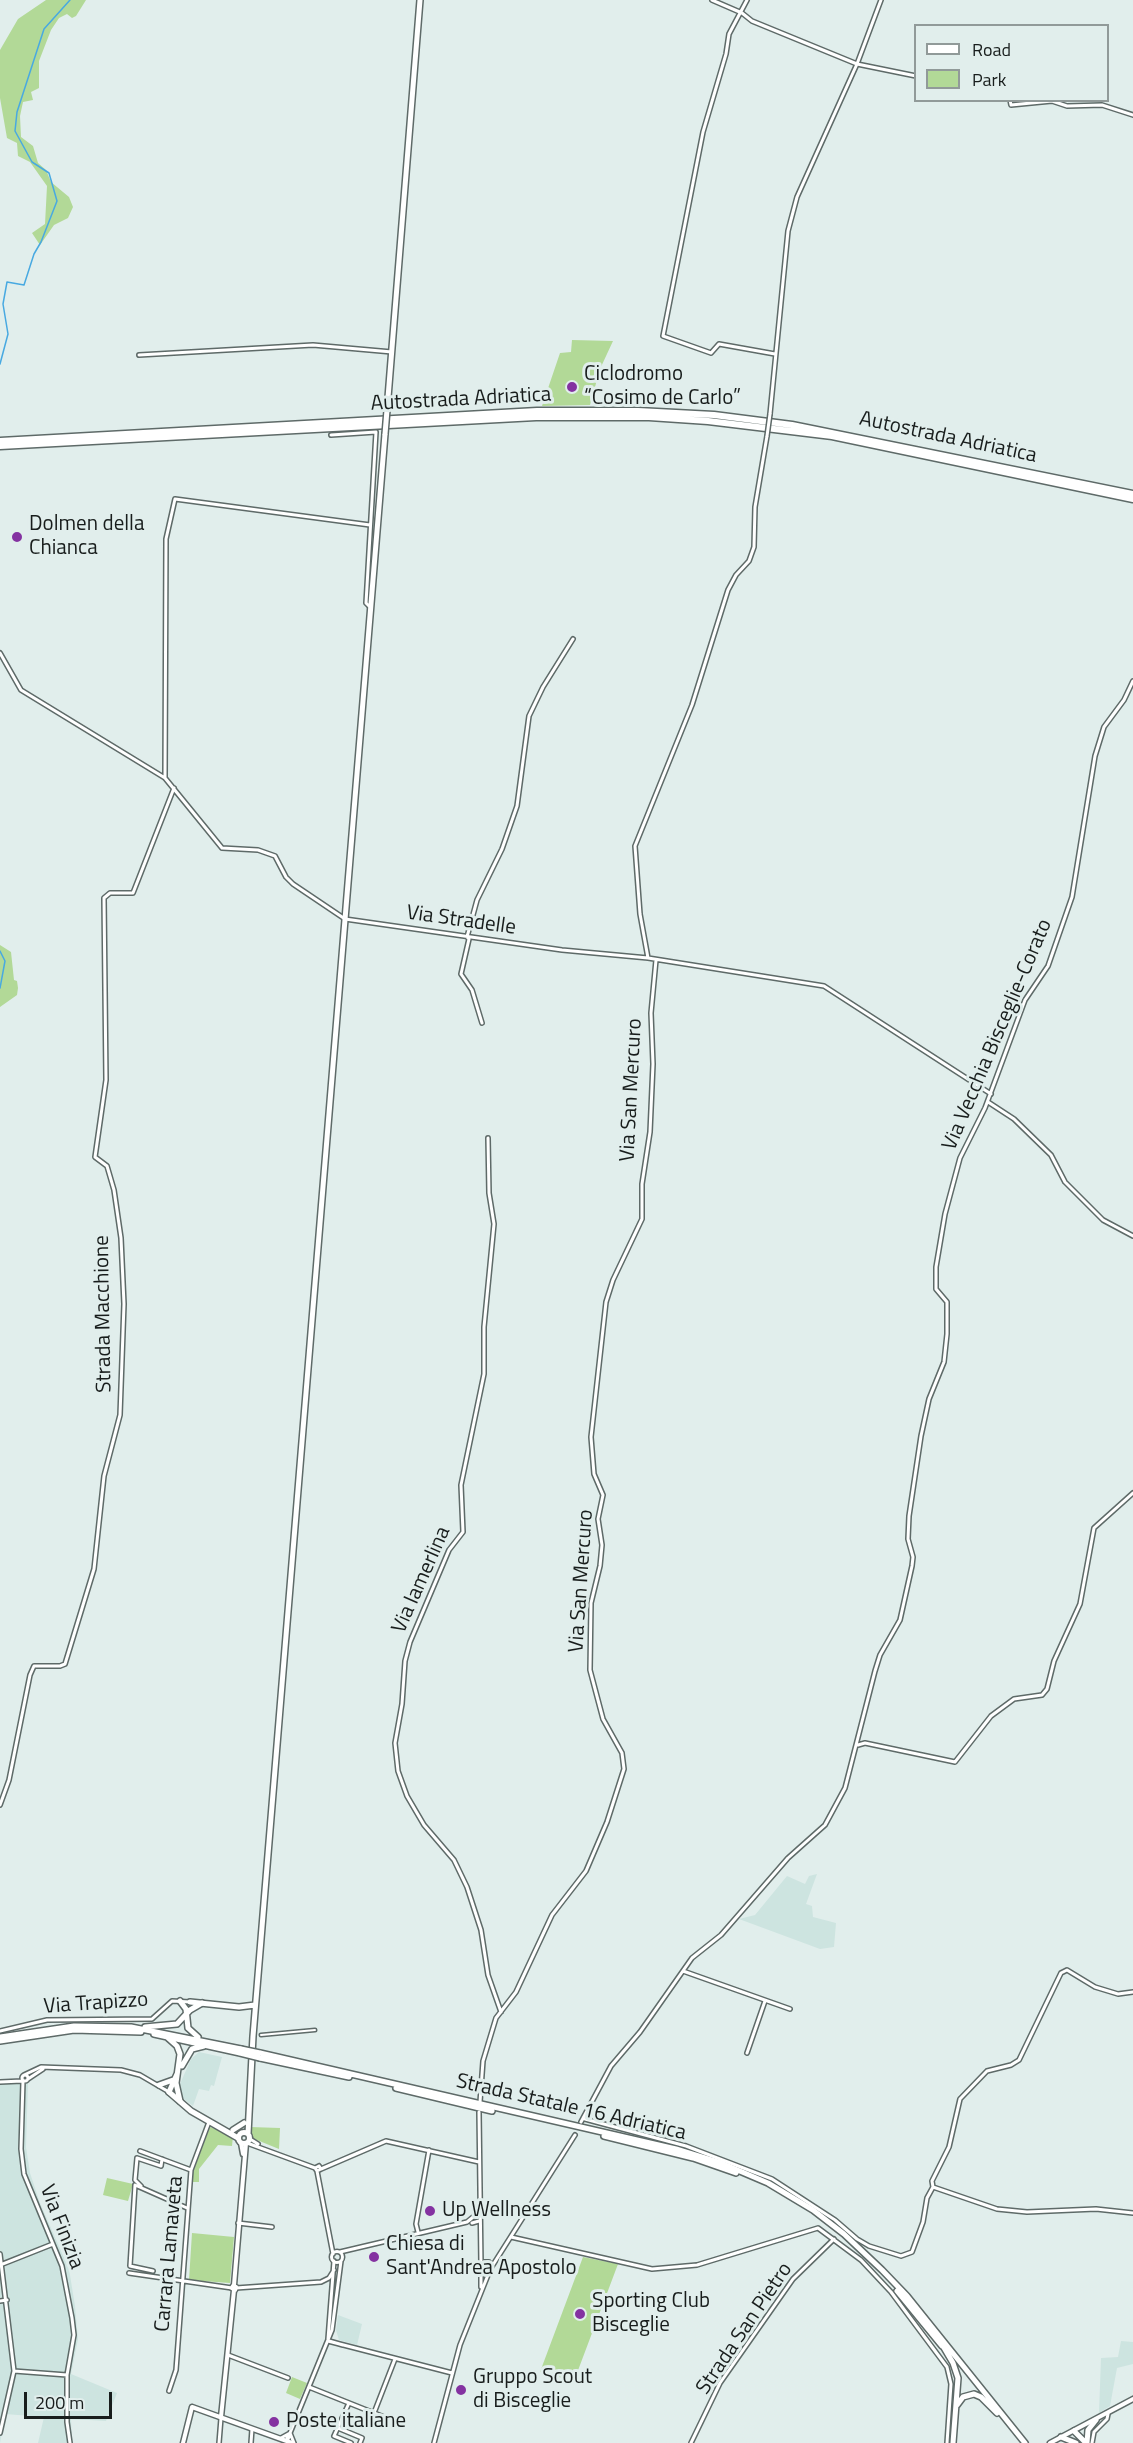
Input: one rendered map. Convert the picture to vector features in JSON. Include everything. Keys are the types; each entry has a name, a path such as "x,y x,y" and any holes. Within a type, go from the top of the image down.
{"highway":[{"name":"Autostrada Adriatica","path":"0,441 537,411 648,411 760,420 837,432 1133,494"},
{"name":"Autostrada Adriatica","path":"0,446 536,417 649,417 708,421 832,436 1133,499"}],"main road":[{"path":"244,2139 420,0"},
{"path":"180,2001 187,2011"},
{"path":"218,2046 190,2032 187,2025 187,2011 190,2002 239,2007 255,2005"},
{"path":"131,2027 172,2025 187,2011 202,2003"},
{"path":"239,2007 255,2014"},
{"name":"Strada Statale 16 Adriatica","path":"0,2039 74,2026 131,2027 260,2055 709,2161 790,2196 813,2210 864,2252 907,2296 1023,2443"},
{"name":"Strada Statale 16 Adriatica","path":"0,2039 74,2030 130,2031 218,2046"},
{"path":"161,2035 172,2040 177,2046 179,2072"},
{"path":"218,2046 201,2046 192,2049 169,2092 209,2122 244,2139"},
{"path":"159,2085 175,2081"},
{"path":"175,2081 180,2101"},
{"path":"244,2139 244,2124 247,2116"},
{"path":"233,2130 244,2124"},
{"path":"226,2129 233,2130 244,2139"},
{"name":"Strada Statale 16 Adriatica","path":"709,2161 766,2186 813,2213 868,2259 1023,2443"},
{"path":"943,2346 956,2371 957,2407 953,2443"},
{"path":"957,2407 963,2397 974,2394 981,2397 997,2413"},
{"path":"1086,2443 1088,2430 1096,2420"},
{"path":"1074,2431 1086,2443"},
{"path":"1074,2431 1077,2443"},
{"path":"1061,2437 1077,2443"}],"street":[{"path":"712,0 741,13 752,21 857,64 914,76"},
{"path":"747,0 729,34 726,54 703,132 663,336 711,353 719,344 774,354"},
{"path":"648,958 640,914 635,846 692,705 728,590 736,575 749,561 754,547 755,507 770,414 774,354 788,231 797,197 857,64 881,0"},
{"path":"1010,102 1011,105 1042,102"},
{"path":"1055,102 1067,106 1102,105 1133,115"},
{"path":"139,355 313,345 392,352"},
{"path":"331,435 376,432 366,603 371,608"},
{"path":"165,778 166,539 175,499 370,525"},
{"path":"482,1023 472,990 461,974 469,939 467,937 477,900 502,849 519,799 529,716 543,687 573,639"},
{"name":"Via Stradelle","path":"0,653 21,690 165,778 222,848 258,850 275,856 286,877 293,884 345,919 562,950 648,958 824,986 991,1094"},
{"name":"Via Vecchia Bisceglie-Corato","path":"933,2187 927,2198 923,2222 912,2252 901,2256 863,2242 835,2220 772,2179 686,2146 582,2121 611,2066 639,2032 692,1958 721,1935 788,1858 832,1816 845,1788 875,1671 880,1655 900,1620 912,1566 913,1557 908,1539 909,1516 921,1436 929,1399 944,1362 947,1335 947,1302 936,1289 936,1267 945,1214 960,1158 988,1102 1025,1000 1048,966 1072,897 1095,756 1104,726 1124,700 1133,681"},
{"name":"Strada Macchione","path":"0,1805 9,1780 30,1675 34,1666 66,1664 94,1569 104,1476 120,1415 124,1304 121,1238 114,1190 107,1166 95,1157 106,1080 104,898 110,893 134,893 174,788"},
{"name":"Via San Mercuro","path":"480,2102 485,2052 496,2018 516,1992 552,1915 586,1871 607,1822 614,1794 624,1769 622,1753 603,1719 590,1670 591,1603 600,1566 602,1545 598,1519 603,1495 594,1474 591,1437 606,1302 613,1280 642,1219 642,1184 650,1132 653,1075 651,1013 656,960"},
{"path":"988,1102 1014,1119 1050,1155 1065,1182 1103,1220 1133,1236"},
{"name":"Via lamerlina","path":"488,1138 489,1193 494,1224 484,1328 484,1374 460,1485 463,1532 449,1550 410,1642 405,1660 402,1704 395,1743 398,1771 407,1796 424,1825 454,1860 467,1887 481,1930 488,1975 501,2012"},
{"path":"857,1745 865,1743 955,1762 991,1716 1014,1699 1042,1695 1047,1689 1054,1661 1080,1604 1094,1528 1133,1493"},
{"path":"1133,1992 1118,1994 1095,1987 1067,1970 1061,1973 1019,2060 1011,2065 987,2071 960,2098 949,2147 932,2181 933,2187 998,2209 1026,2212 1096,2209 1133,2213"},
{"path":"683,1971 790,2009"},
{"name":"Via Trapizzo","path":"0,2031 47,2020 152,2019 172,2001 180,2001"},
{"path":"180,2001 190,2002"},
{"path":"747,2053 765,2001"},
{"path":"261,2036 315,2030"},
{"path":"0,2082 24,2079 48,2067 121,2070 140,2075 169,2092"},
{"name":"Via Finizia","path":"24,2079 21,2149 24,2174 65,2278 74,2335 67,2375 67,2422 70,2443"},
{"path":"479,2112 481,2290"},
{"name":"Carrara Lamaveta","path":"169,2391 176,2370 191,2170 209,2122"},
{"path":"434,2443 452,2373 491,2268 575,2135"},
{"path":"244,2139 318,2168 386,2141 479,2162"},
{"path":"244,2139 254,2145 259,2145"},
{"path":"244,2139 254,2145"},
{"path":"219,2443 234,2288 244,2139"},
{"path":"243,2158 244,2139"},
{"path":"418,2232 417,2224 429,2150"},
{"path":"140,2151 191,2170"},
{"path":"141,2186 135,2180 136,2158 160,2166 162,2159"},
{"path":"318,2168 334,2261 328,2341"},
{"path":"153,2271 130,2266 135,2185 138,2189 188,2209"},
{"path":"472,2221 479,2212"},
{"path":"472,2221 479,2229"},
{"path":"333,2254 418,2232 479,2221"},
{"path":"238,2223 272,2227"},
{"path":"511,2237 652,2269 697,2265 818,2228 861,2260 891,2292 935,2349 950,2373 947,2443"},
{"name":"Strada San Pietro","path":"691,2443 720,2384 793,2279 834,2239"},
{"path":"286,2441 332,2330 342,2258 330,2243"},
{"path":"1,2264 53,2244"},
{"path":"334,2261 355,2248"},
{"path":"481,2252 491,2268"},
{"path":"0,2254 14,2371 0,2433"},
{"path":"481,2265 498,2256"},
{"path":"129,2273 184,2283 234,2288 321,2282 328,2278 334,2270"},
{"path":"481,2274 484,2277 488,2275"},
{"path":"321,2282 333,2288"},
{"path":"0,2290 6,2289"},
{"path":"0,2301 7,2300"},
{"path":"332,2330 335,2343"},
{"path":"328,2341 452,2373"},
{"path":"325,2349 335,2343"},
{"path":"228,2355 288,2378"},
{"path":"374,2413 396,2358"},
{"path":"14,2371 67,2375"},
{"path":"309,2387 384,2417"},
{"path":"1050,2443 1133,2399"},
{"path":"349,2403 334,2436 351,2443"},
{"path":"183,2443 192,2407 293,2443"},
{"path":"1092,2443 1094,2432 1107,2419 1108,2414"},
{"path":"338,2428 362,2438 360,2443"},
{"path":"250,2443 252,2429"},
{"path":"279,2438 290,2433"},
{"path":"290,2433 293,2443"}],"shaded area":[{"path":"817,1874 806,1904 812,1906 813,1917 836,1923 834,1947 820,1949 739,1919 755,1915 787,1876 805,1884 809,1876"},
{"path":"199,2052 222,2057 214,2086 211,2085 209,2091 199,2089 193,2106 181,2097 180,2084 191,2059"},
{"path":"0,2082 28,2083 26,2147 30,2173 40,2203 69,2269 75,2306 78,2339 71,2374 117,2393 106,2421 71,2419 72,2443 38,2443 44,2417 5,2414 0,2443"},
{"path":"338,2315 362,2324 357,2345 339,2340 336,2330"},
{"path":"1121,2341 1133,2342 1133,2364 1117,2368 1110,2406 1099,2413 1101,2358 1118,2357"}],"green space":[{"path":"46,0 86,0 76,16 72,18 67,14 59,18 51,30 39,61 39,88 31,92 33,100 23,102 20,116 21,137 33,146 38,163 46,170 51,182 69,197 73,207 68,218 54,225 40,245 32,233 45,224 47,186 30,162 18,156 17,143 7,138 0,98 0,50 18,19"},
{"name":"Ciclodromo “Cosimo de Carlo”","path":"572,340 613,341 600,369 590,405 542,406 560,353 571,352"},
{"path":"0,945 11,952 14,980 17,981 18,988 17,995 0,1007"},
{"path":"210,2127 233,2136 232,2146 218,2145 199,2169 199,2182 192,2182 193,2172"},
{"path":"250,2127 280,2128 279,2149 252,2138"},
{"path":"107,2178 133,2184 128,2201 103,2195"},
{"path":"192,2233 234,2237 230,2283 189,2280"},
{"name":"Sporting Club Bisceglie","path":"583,2257 618,2264 574,2381 540,2372"},
{"path":"292,2377 307,2383 300,2399 286,2393"}],"waterway":[{"path":"0,364 8,334 3,304 7,282 24,285 34,254 57,201 49,173 32,162 15,131 17,112 44,29 70,0"},
{"path":"0,951 5,961 0,988"}],"place":[{"name":"Ciclodromo “Cosimo de Carlo”","path":"572,387"},
{"name":"Dolmen della Chianca","path":"17,537"},
{"name":"Up Wellness","path":"430,2211"},
{"name":"Chiesa di Sant'Andrea Apostolo","path":"374,2257"},
{"name":"Sporting Club Bisceglie","path":"580,2314"},
{"name":"Gruppo Scout di Bisceglie","path":"461,2390"},
{"name":"Poste italiane","path":"274,2422"}]}
